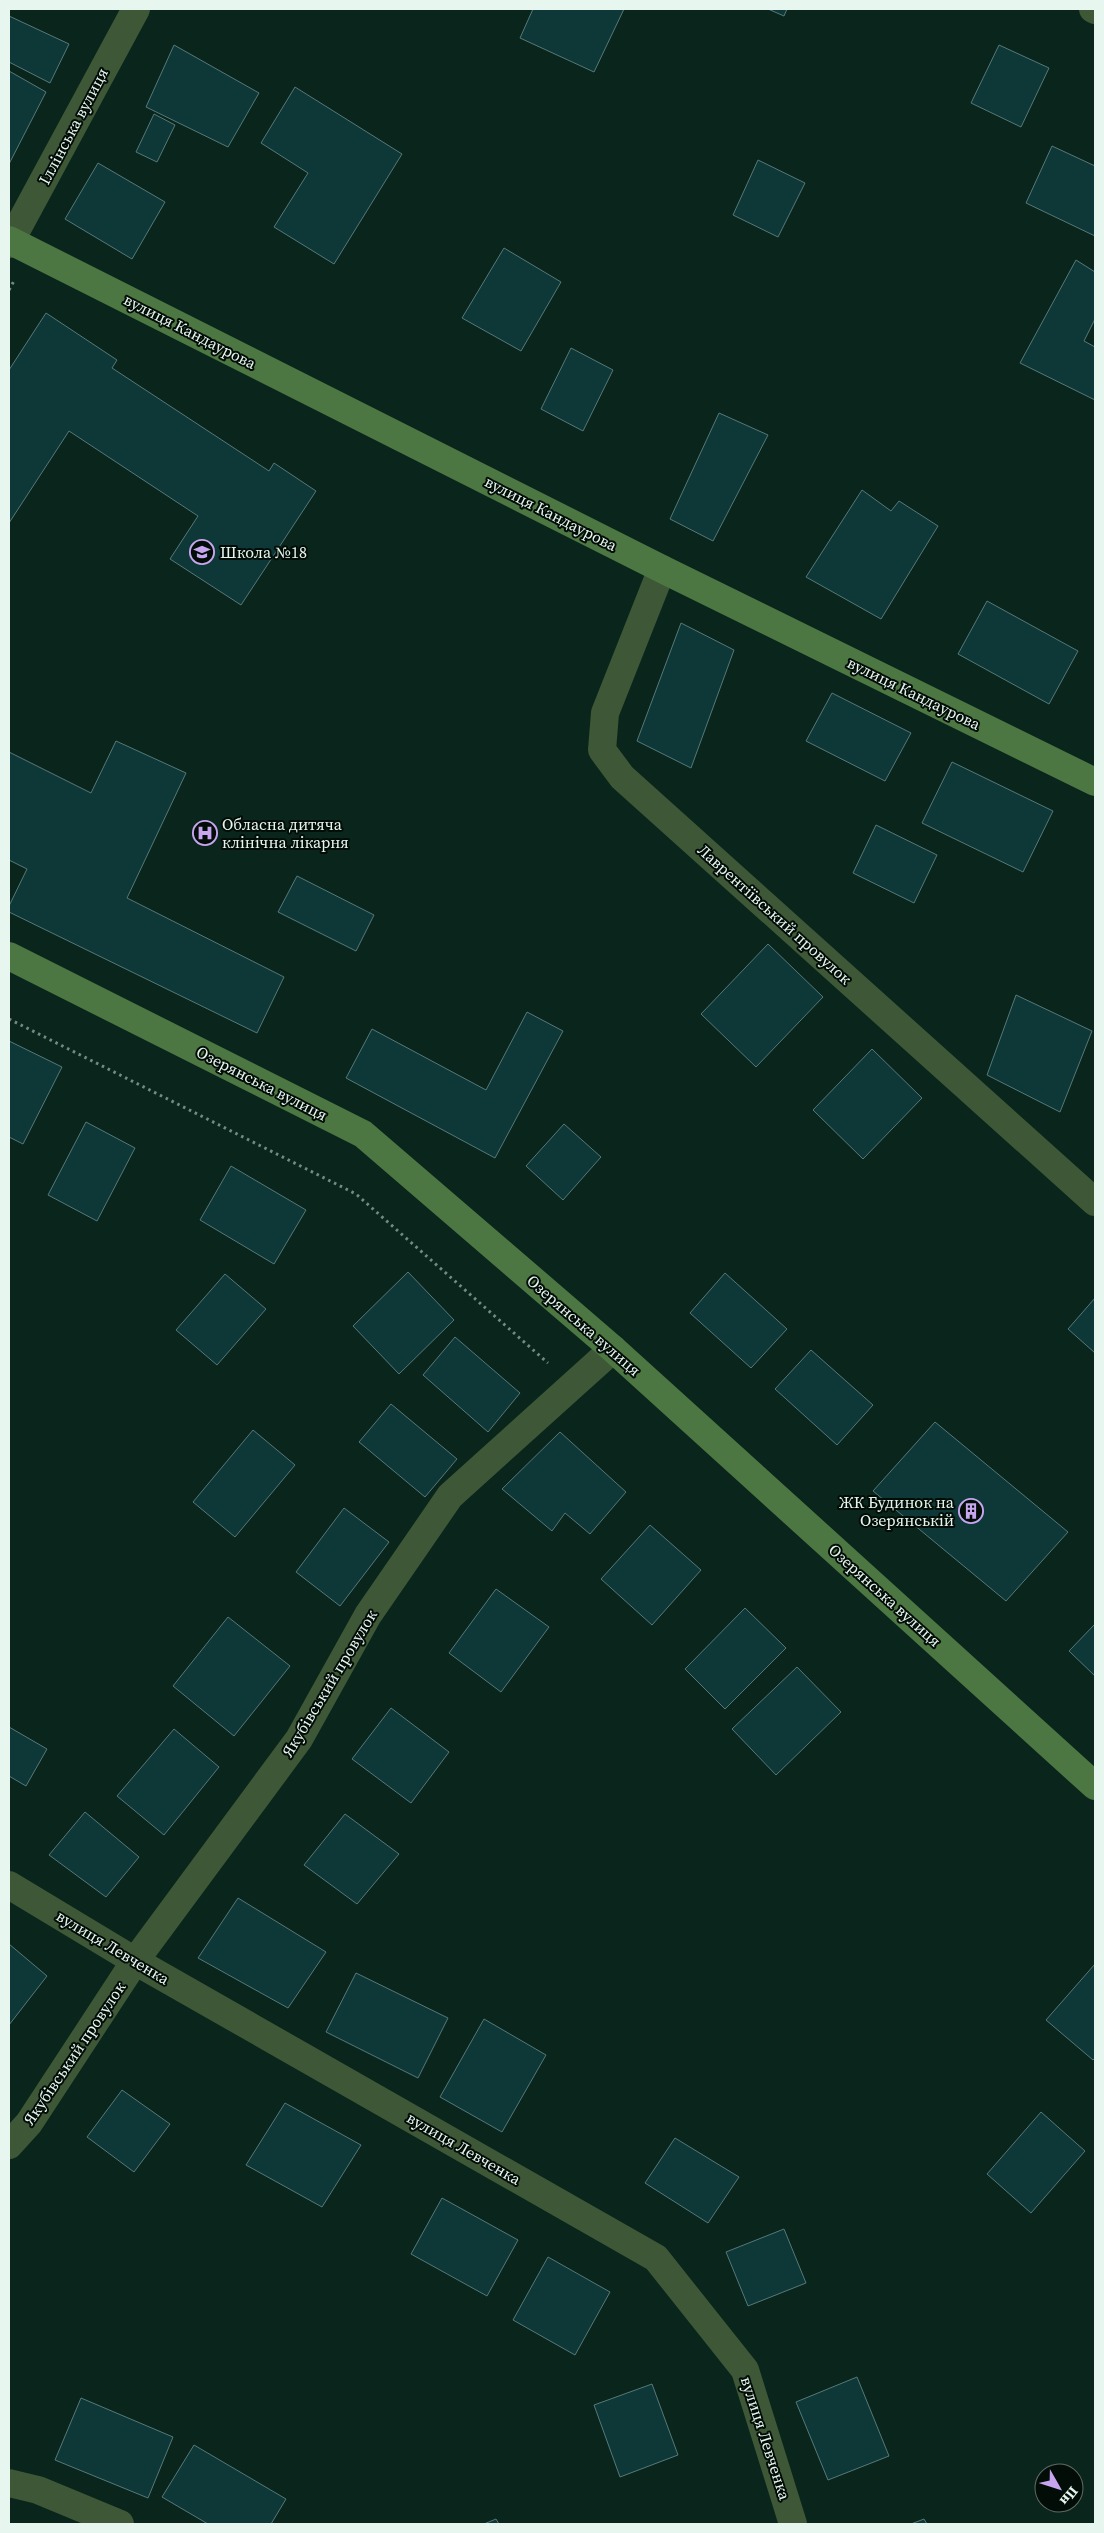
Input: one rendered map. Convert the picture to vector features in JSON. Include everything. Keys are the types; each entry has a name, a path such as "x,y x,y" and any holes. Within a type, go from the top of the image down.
{"main road":[{"name":"вулиця Кандаурова","path":"9,242 662,569 1095,782"},
{"name":"Озерянська вулиця","path":"9,956 363,1134 613,1349 1095,1786"}],"street":[{"name":"Іллінська вулиця","path":"9,242 136,9"},
{"name":"Лаврентіївський провулок","path":"662,569 605,713 602,750 622,776 1095,1202"},
{"name":"Якубівський провулок","path":"9,2145 29,2123 135,1961 299,1739 368,1615 450,1496 613,1349"},
{"name":"вулиця Левченка","path":"9,1885 135,1961 656,2258 745,2370 793,2524"},
{"path":"9,2483 38,2490 120,2524"}],"path":[{"path":"9,1019 356,1194 572,1384"}],"building":[{"path":"533,9 624,9 594,72 520,38"},
{"path":"768,9 787,9 784,16"},
{"path":"9,16 69,44 50,83 9,62"},
{"path":"174,45 259,93 228,147 146,107"},
{"path":"999,45 1049,68 1021,127 971,103"},
{"path":"9,71 46,92 9,164"},
{"path":"295,87 402,154 334,264 274,227 308,173 261,143"},
{"path":"154,114 175,125 157,162 136,152"},
{"path":"1052,146 1095,166 1095,236 1026,203"},
{"path":"758,160 805,183 778,237 733,215"},
{"path":"98,163 165,202 132,259 65,219"},
{"path":"504,248 561,282 521,351 462,318"},
{"path":"1076,260 1095,272 1095,319 1084,341 1095,347 1095,400 1020,363"},
{"path":"46,313 117,360 112,368 269,471 274,463 316,491 241,605 170,559 198,516 69,431 9,523 9,370"},
{"path":"571,348 613,370 583,431 541,409"},
{"path":"719,413 768,435 713,541 670,519"},
{"path":"862,490 891,511 899,501 938,526 881,619 806,577"},
{"path":"987,601 1078,651 1049,704 958,654"},
{"path":"681,623 734,650 691,768 637,741"},
{"path":"832,693 911,733 885,781 806,741"},
{"path":"116,741 186,773 127,898 284,977 257,1033 9,912 9,906 27,869 9,860 9,752 91,793"},
{"path":"952,762 1053,811 1023,872 922,823"},
{"path":"876,825 937,855 914,903 853,873"},
{"path":"297,876 374,915 356,951 278,912"},
{"path":"768,944 823,997 756,1067 701,1014"},
{"path":"1016,995 1092,1031 1060,1112 987,1075"},
{"path":"527,1012 563,1031 495,1158 346,1078 372,1029 486,1090"},
{"path":"9,1041 62,1067 23,1144 9,1137"},
{"path":"872,1049 922,1098 863,1159 813,1110"},
{"path":"86,1122 135,1148 97,1221 48,1195"},
{"path":"564,1124 601,1157 563,1200 526,1166"},
{"path":"231,1166 306,1210 274,1264 200,1220"},
{"path":"408,1272 454,1320 399,1374 353,1326"},
{"path":"725,1273 787,1329 751,1368 690,1313"},
{"path":"225,1274 266,1309 217,1365 176,1330"},
{"path":"1095,1298 1095,1353 1068,1329"},
{"path":"455,1337 520,1393 488,1432 423,1375"},
{"path":"811,1350 873,1405 837,1445 775,1389"},
{"path":"391,1404 457,1459 425,1497 359,1442"},
{"name":"ЖК Будинок на Озерянській","path":"935,1422 1068,1532 1006,1601 873,1491"},
{"path":"253,1430 295,1465 235,1537 193,1502"},
{"path":"560,1432 626,1492 590,1534 565,1513 552,1531 502,1489"},
{"path":"344,1508 389,1542 340,1606 296,1572"},
{"path":"650,1525 701,1570 652,1625 601,1579"},
{"path":"496,1589 549,1627 501,1692 449,1653"},
{"path":"745,1608 786,1648 725,1709 685,1669"},
{"path":"228,1617 290,1666 234,1736 173,1686"},
{"path":"1095,1624 1095,1676 1069,1651"},
{"path":"797,1667 841,1712 776,1775 732,1729"},
{"path":"391,1708 449,1752 411,1803 352,1759"},
{"path":"9,1727 47,1749 26,1786 9,1776"},
{"path":"174,1729 219,1767 164,1835 117,1796"},
{"path":"85,1812 139,1857 106,1897 49,1855"},
{"path":"345,1814 399,1854 357,1904 304,1865"},
{"path":"238,1898 326,1952 288,2008 198,1958"},
{"path":"9,1944 47,1976 9,2025"},
{"path":"1095,1964 1095,2058 1093,2060 1046,2020"},
{"path":"356,1973 448,2018 418,2078 326,2032"},
{"path":"484,2019 546,2055 502,2132 440,2097"},
{"path":"122,2090 170,2124 134,2172 87,2137"},
{"path":"285,2103 361,2145 322,2207 246,2165"},
{"path":"1041,2112 1085,2151 1031,2213 987,2174"},
{"path":"675,2138 739,2177 708,2223 645,2183"},
{"path":"442,2198 518,2240 487,2296 411,2254"},
{"path":"784,2229 806,2283 748,2306 726,2252"},
{"path":"548,2257 610,2292 575,2355 513,2320"},
{"path":"857,2377 889,2456 828,2480 796,2402"},
{"path":"652,2384 678,2455 620,2477 594,2405"},
{"path":"81,2398 173,2437 148,2498 55,2460"},
{"path":"194,2445 286,2499 271,2524 208,2524 162,2497"},
{"path":"496,2519 499,2524 484,2524"},
{"path":"924,2519 927,2524 911,2524"}],"place":[{"name":"Школа №18","path":"202,552"},
{"name":"Обласна дитяча клінічна лікарня","path":"205,833"},
{"name":"ЖК Будинок на Озерянській","path":"971,1511"}]}
